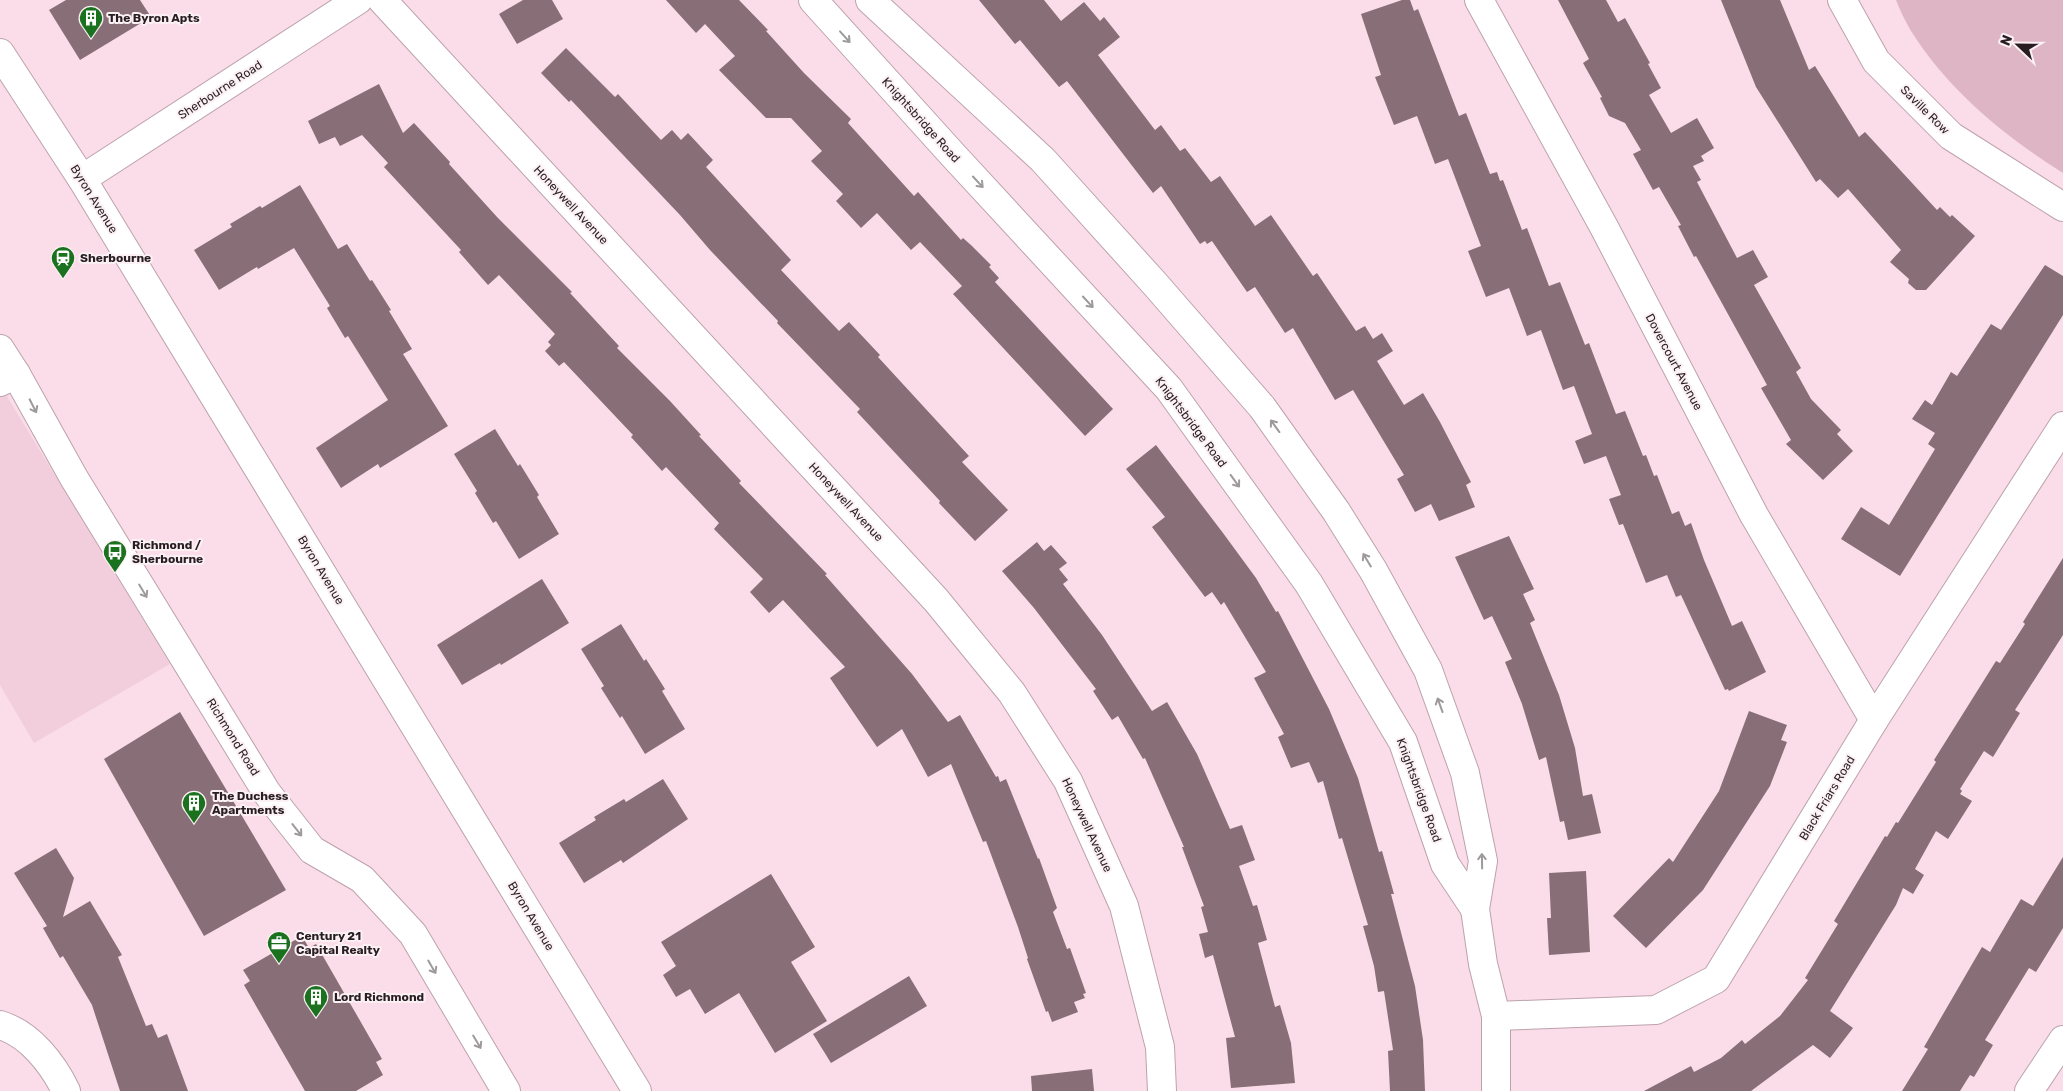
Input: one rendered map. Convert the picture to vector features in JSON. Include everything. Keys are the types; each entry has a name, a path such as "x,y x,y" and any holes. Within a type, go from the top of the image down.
{"street":[{"name":"Sherbourne Road","path":"82,179 358,0"},
{"name":"Honeywell Avenue","path":"382,0 936,600 1012,693 1068,781 1124,906 1160,1047 1162,1091"},
{"name":"Knightsbridge Road","path":"813,0 1169,389 1309,584 1403,742 1446,864 1475,909"},
{"name":"Knightsbridge Road","path":"870,0 1043,160 1155,284 1262,407 1336,511 1373,570 1428,670 1465,773 1483,861 1475,909 1483,964 1496,1016 1496,1091"},
{"name":"Dovercourt Avenue","path":"1479,0 1604,227 1754,515 1874,720"},
{"name":"Saville Row","path":"1842,0 1876,61 1952,136 2063,207"},
{"name":"Byron Avenue","path":"0,53 82,179 637,1091"},
{"name":"Richmond Road","path":"0,348 8,378 37,414 74,478 267,793 312,850 362,879 413,934 506,1091"},
{"name":"Black Friars Road","path":"1496,1016 1656,1010 1716,979 1874,720 2063,426"},
{"path":"0,1024 13,1029 36,1048 57,1073 66,1091"},
{"path":"2029,1091 2063,1040"}],"shaded area":[{"path":"1896,0 2063,0 2063,173 2020,144 1960,92 1926,53 1909,27"},
{"path":"0,385 170,664 34,743 0,685"}],"building":[{"name":"The Byron Apts","path":"66,0 140,0 151,17 80,60 49,10"},
{"path":"523,0 552,0 563,19 517,44 499,14"},
{"path":"666,0 739,0 768,30 766,31 804,73 851,119 848,123 914,196 918,192 961,240 963,238 991,265 989,267 999,278 995,282 1113,409 1085,436 953,294 962,286 920,242 911,250 877,213 861,228 836,201 843,194 811,161 822,151 791,118 766,118 719,70 735,56 705,24 696,33"},
{"path":"979,0 1044,0 1061,21 1084,2 1100,21 1104,17 1120,37 1098,55 1155,130 1161,125 1180,151 1185,148 1211,182 1220,176 1255,226 1271,215 1313,276 1317,273 1356,331 1365,326 1373,339 1382,333 1393,351 1377,361 1404,405 1423,393 1471,482 1466,485 1475,507 1439,521 1431,504 1415,512 1397,479 1404,475 1353,390 1335,400 1293,328 1285,333 1255,287 1247,292 1212,241 1207,244 1205,241 1200,244 1161,186 1153,193 1067,81 1059,87 1020,40 1015,44"},
{"path":"1402,0 1410,0 1414,11 1418,9 1459,116 1466,113 1490,174 1497,172 1500,181 1503,180 1522,230 1527,228 1549,286 1560,282 1585,345 1589,343 1616,414 1625,411 1643,456 1646,455 1654,476 1657,475 1672,514 1679,511 1685,526 1691,523 1704,560 1732,626 1742,621 1766,672 1729,691 1728,689 1725,690 1681,595 1676,597 1667,575 1646,583 1623,524 1619,525 1609,499 1621,495 1606,456 1584,464 1575,441 1592,434 1574,386 1563,390 1541,330 1527,336 1509,288 1486,297 1468,251 1481,246 1448,159 1435,164 1417,116 1394,125 1375,77 1381,75 1361,14"},
{"path":"1558,0 1606,0 1618,22 1625,18 1650,63 1648,64 1661,88 1649,95 1671,133 1697,118 1714,148 1701,156 1704,161 1693,166 1701,180 1697,182 1737,258 1753,250 1768,277 1754,285 1801,368 1796,372 1811,399 1841,430 1837,434 1853,451 1823,480 1786,444 1791,440 1761,388 1767,385 1696,256 1694,257 1678,226 1681,225 1659,187 1653,190 1633,154 1641,150 1625,123 1609,116 1600,98 1602,97 1583,63 1589,59"},
{"path":"1721,0 1780,0 1809,70 1815,66 1859,137 1865,132 1937,210 1940,207 1950,217 1952,215 1975,236 1926,290 1916,290 1908,283 1909,279 1890,262 1901,250 1848,189 1838,198 1820,179 1816,182 1756,87"},
{"path":"566,48 615,97 618,94 661,140 672,130 681,140 688,133 713,160 706,167 791,260 781,270 839,331 849,322 880,355 878,357 969,456 962,462 1008,510 975,541 857,412 860,409 777,323 778,321 571,100 569,102 541,73"},
{"path":"379,84 403,133 414,123 497,217 572,292 570,293 619,346 617,348 701,435 699,436 741,481 739,483 827,574 825,575 912,674 948,722 960,715 996,777 998,776 1000,782 1006,779 1039,858 1057,908 1053,912 1067,949 1070,948 1086,993 1083,994 1085,998 1074,1002 1078,1012 1052,1022 1048,1011 1046,1012 1018,927 986,841 983,842 951,764 928,777 902,729 877,747 830,678 845,667 783,600 769,613 750,592 763,579 714,529 719,523 666,467 662,471 631,437 633,435 564,362 559,366 545,351 551,345 548,342 555,334 499,275 488,285 459,252 461,250 384,167 388,163 362,135 340,146 335,137 319,144 308,121"},
{"path":"300,185 338,249 347,244 391,310 389,311 412,349 403,354 448,426 380,468 378,464 341,488 316,448 388,400 348,336 345,338 327,308 330,306 294,248 258,269 257,267 219,290 194,250 232,227 230,224 260,206 262,208"},
{"path":"2045,265 2063,276 2063,315 1900,576 1841,539 1861,507 1889,525 1935,449 1928,444 1935,433 1912,419 1925,400 1932,405 1951,372 1957,376 1991,324 2001,330"},
{"path":"495,429 539,495 537,497 559,534 519,559 496,521 493,523 475,493 477,491 454,454"},
{"path":"1156,445 1256,578 1276,612 1278,611 1329,709 1358,778 1379,852 1382,851 1394,894 1391,894 1415,986 1423,1040 1425,1091 1390,1091 1388,1051 1393,1050 1384,991 1378,992 1374,966 1363,926 1368,925 1342,838 1339,839 1323,781 1318,783 1309,762 1291,768 1278,737 1284,734 1254,678 1266,672 1224,602 1221,605 1212,592 1205,597 1152,527 1165,517 1126,469"},
{"path":"1509,536 1534,589 1523,594 1535,620 1530,623 1559,695 1575,748 1583,796 1592,794 1601,833 1568,840 1564,821 1560,822 1546,757 1539,760 1522,704 1505,662 1512,659 1492,616 1484,620 1455,557"},
{"path":"1037,542 1044,551 1051,545 1067,563 1059,569 1068,580 1063,584 1102,635 1152,711 1167,702 1197,754 1230,829 1242,825 1255,860 1239,866 1253,906 1257,905 1267,940 1258,943 1275,1007 1280,1005 1291,1043 1295,1083 1231,1088 1226,1038 1235,1037 1213,955 1205,958 1199,934 1208,932 1201,907 1204,906 1182,847 1184,847 1145,758 1143,759 1118,716 1112,720 1093,691 1096,689 1034,608 1002,571"},
{"path":"2063,558 2063,635 2015,710 2020,713 1993,757 1984,751 1960,789 1962,791 1960,794 1972,801 1948,839 1936,831 1915,869 1924,875 1913,894 1903,888 1896,905 1830,1011 1853,1028 1830,1058 1813,1045 1751,1091 1644,1091 1691,1066 1694,1072 1721,1058 1742,1040 1745,1044 1780,1016 1808,980 1805,978 1838,924 1834,921 1885,836 1887,837 1896,822 1898,823 1936,762 1934,760 1996,661 2000,663 2025,624 2023,622"},
{"path":"542,579 569,623 501,665 500,663 462,685 437,645"},
{"path":"621,624 644,661 646,659 665,689 662,691 685,729 645,754 622,716 620,718 601,688 604,686 581,649"},
{"path":"1749,711 1787,725 1781,740 1787,742 1770,786 1703,890 1646,948 1613,916 1669,858 1673,862 1719,791"},
{"name":"The Duchess Apartments","path":"180,712 286,890 204,936 104,759"},
{"path":"663,779 688,819 623,863 621,860 584,883 559,843 596,820 594,817 624,799 626,802"},
{"path":"56,848 74,878 63,917 90,901 122,955 118,957 146,1026 152,1024 158,1038 167,1034 188,1091 120,1091 92,1005 63,956 60,958 43,928 47,926 14,873"},
{"path":"2063,857 2063,928 2036,972 2029,968 1985,1040 1993,1045 1974,1077 1970,1075 1960,1091 1902,1091 1928,1049 1924,1047 1982,947 1990,952 2021,899 2033,906"},
{"path":"1586,871 1590,952 1549,955 1547,918 1551,918 1549,873"},
{"path":"771,874 815,947 791,962 827,1021 775,1053 739,993 705,1014 690,989 676,997 663,975 676,966 661,942"},
{"name":"Lord Richmond","path":"302,936 309,948 316,944 382,1059 376,1062 383,1075 356,1091 305,1091 244,985 250,981 243,970"},
{"path":"909,976 927,1006 831,1063 813,1034"},
{"path":"1092,1069 1094,1091 1032,1091 1031,1076"}],"place":[{"name":"The Byron Apts","path":"91,39"},
{"name":"Sherbourne","path":"63,279"},
{"name":"Richmond / Sherbourne","path":"115,573"},
{"name":"The Duchess Apartments","path":"194,824"},
{"name":"Century 21 Capital Realty","path":"279,964"},
{"name":"Lord Richmond","path":"316,1018"}]}
